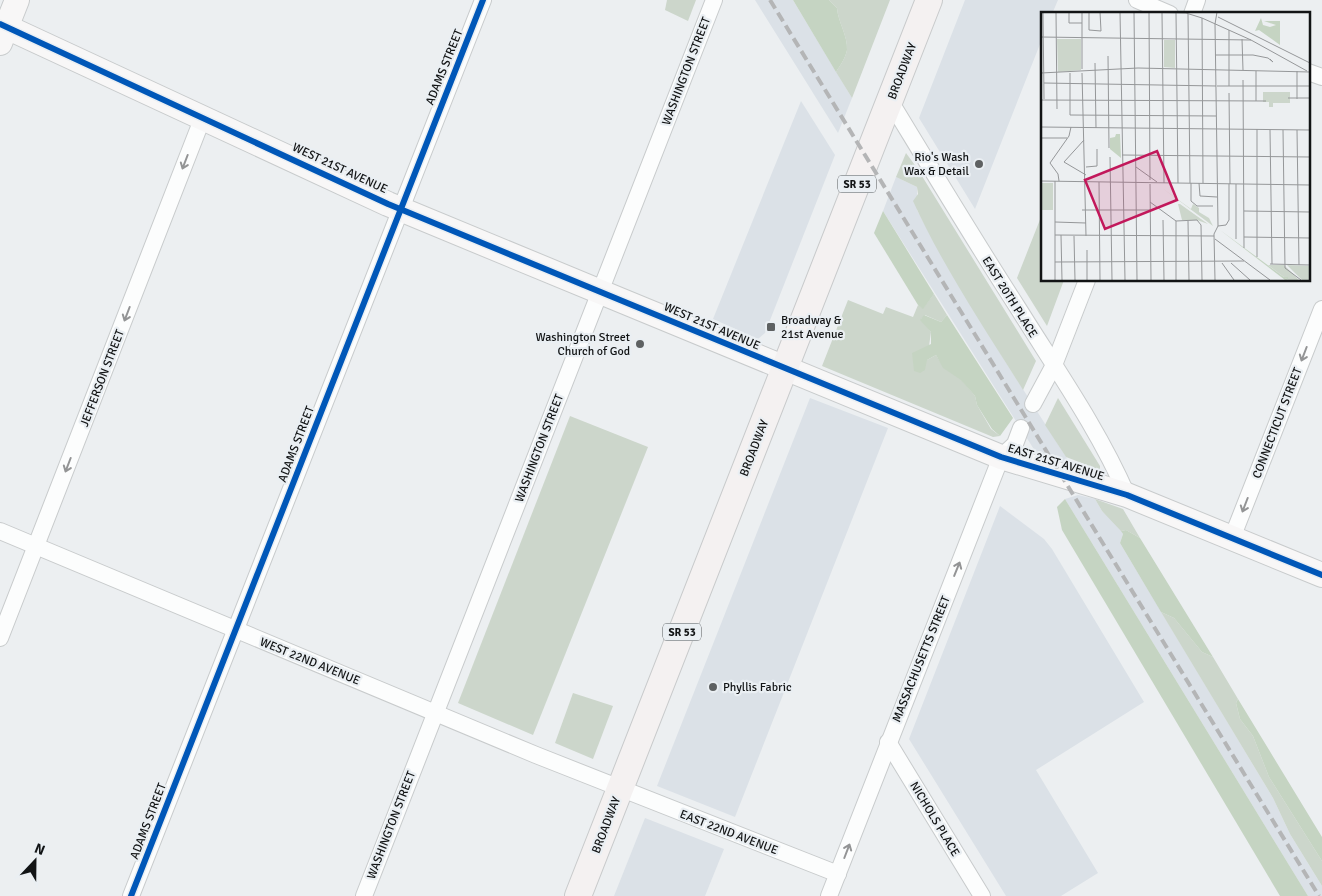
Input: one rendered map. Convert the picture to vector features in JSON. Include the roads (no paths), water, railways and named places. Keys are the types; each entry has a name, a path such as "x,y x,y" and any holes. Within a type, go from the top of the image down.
{"main road":[{"name":"BROADWAY","path":"578,896 929,0"}],"street":[{"path":"2,31 17,0"},
{"name":"ADAMS STREET","path":"131,896 483,0"},
{"name":"WASHINGTON STREET","path":"364,896 714,0"},
{"path":"1137,0 1165,12"},
{"path":"1193,12 1197,0"},
{"name":"WEST 21ST AVENUE","path":"2,31 203,117 400,208 785,368"},
{"path":"1310,73 1322,77"},
{"name":"EAST 20TH PLACE","path":"890,101 975,241 1054,365 1116,469 1128,495"},
{"name":"JEFFERSON STREET","path":"0,638 203,117"},
{"path":"1033,404 1054,365 1087,281"},
{"name":"CONNECTICUT STREET","path":"1232,538 1322,308"},
{"name":"EAST 21ST AVENUE","path":"785,368 1001,457 1128,495 1322,574"},
{"name":"MASSACHUSETTS STREET","path":"829,896 1001,457 1015,444 1022,428"},
{"name":"WEST 22ND AVENUE","path":"0,530 620,789"},
{"name":"NICHOLS PLACE","path":"888,742 982,896"},
{"name":"EAST 22ND AVENUE","path":"620,789 838,874"}],"railway":[{"path":"770,0 1319,896"}],"place":[{"name":"Rio's Wash Wax & Detail","path":"979,164"},
{"name":"Broadway & 21st Avenue","path":"771,327"},
{"name":"Washington Street Church of God","path":"640,344"},
{"name":"Phyllis Fabric","path":"713,687"}]}
